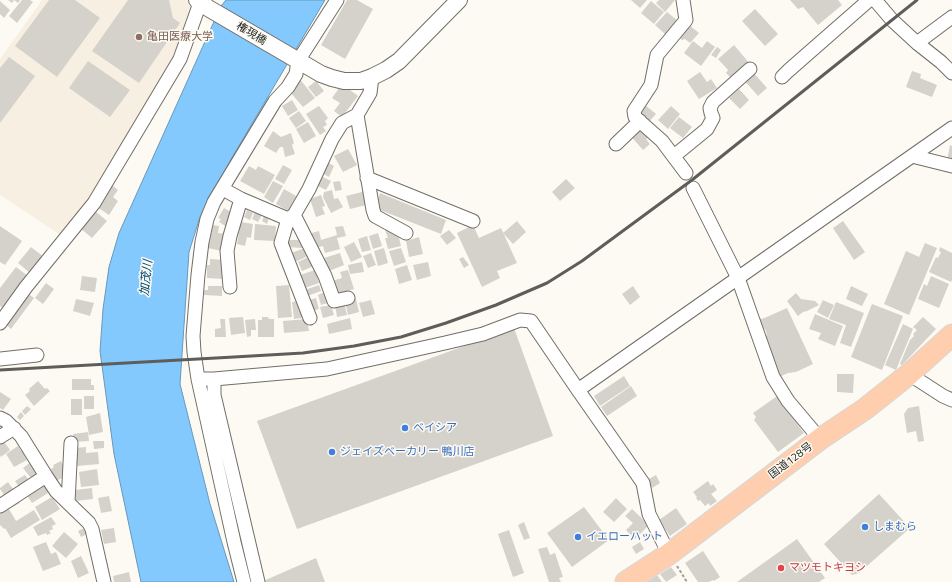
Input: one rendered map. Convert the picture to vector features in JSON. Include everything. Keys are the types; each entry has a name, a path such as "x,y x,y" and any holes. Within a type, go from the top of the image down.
{"highway":[{"name":"国道128号","path":"626,582 669,554 820,439 865,409 909,374 952,335"}],"street":[{"path":"244,582 198,379 194,352 193,336 202,242 214,202 275,101 288,87 296,74 296,60 337,0"},
{"name":"権現橋","path":"203,3 321,74 332,78 360,81 372,77 400,61 459,0"},
{"path":"683,0 686,20 657,55 651,85 634,111 635,117 662,141 686,173"},
{"path":"782,77 788,70 869,0"},
{"path":"875,0 892,20 952,73"},
{"path":"0,323 26,287 94,203 180,59 203,3"},
{"path":"917,43 952,17"},
{"path":"674,156 707,129 713,118 710,108 713,102 750,69"},
{"path":"310,318 281,243 291,217 309,189 332,139 342,123 357,115 370,93 372,77"},
{"path":"357,115 367,178 375,216 406,233"},
{"path":"616,144 640,121"},
{"path":"578,390 952,128"},
{"path":"912,156 952,166"},
{"path":"367,178 473,221"},
{"path":"693,188 738,278 773,377 788,401 820,439"},
{"path":"222,190 241,199 291,217 325,276 334,301 348,298"},
{"path":"230,287 227,251 241,199"},
{"path":"198,379 214,379 327,369 483,334 520,320 530,321 643,483 649,514 669,554"},
{"path":"0,359 37,355"},
{"path":"909,374 943,396 952,400"},
{"path":"214,379 214,395 258,582"},
{"path":"0,418 6,421 22,436 56,491 89,523 92,529 104,582"},
{"path":"0,437 14,428"},
{"path":"68,503 71,443"},
{"path":"0,506 46,476"}],"shaded area":[{"name":"亀田医療大学","path":"42,0 190,0 194,4 174,56 93,198 62,236 0,195 0,59"}],"water":[{"name":"加茂川","path":"226,0 325,0 233,156 200,217 189,252 180,384 210,504 234,582 141,582 114,454 100,351 103,309 109,267 119,233 221,6"}],"building":[{"path":"22,0 30,0 33,2 17,23 9,16"},
{"path":"49,0 75,0 100,18 57,77 15,46"},
{"path":"128,0 169,0 173,18 180,23 139,83 92,51"},
{"path":"347,0 357,0 373,9 345,59 321,45"},
{"path":"631,0 647,0 640,8"},
{"path":"659,0 675,0 665,12 656,3"},
{"path":"790,0 838,0 842,5 818,25 803,7 798,9"},
{"path":"0,1 10,10 4,18 0,14"},
{"path":"651,1 664,12 654,24 641,13"},
{"path":"755,9 778,34 765,46 742,21"},
{"path":"667,12 678,21 666,35 655,25"},
{"path":"688,24 699,33 690,43 685,39 682,40 678,36"},
{"path":"693,41 702,48 707,41 715,47 701,66 684,53"},
{"path":"734,45 750,64 732,79 726,73 728,70 718,59"},
{"path":"717,47 721,50 716,58 711,55"},
{"path":"9,57 35,76 0,123 0,68"},
{"path":"88,61 130,90 110,117 69,88"},
{"path":"752,71 767,88 758,96 743,79"},
{"path":"912,71 921,74 920,78 937,85 932,97 906,87"},
{"path":"700,72 707,82 711,79 717,88 699,99 687,81"},
{"path":"299,78 315,98 303,107 290,92"},
{"path":"316,81 324,91 316,97 308,87"},
{"path":"342,84 358,96 342,117 334,111 340,103 332,98"},
{"path":"739,89 749,100 740,109 729,98"},
{"path":"292,100 298,110 288,116 282,106"},
{"path":"645,105 656,114 647,124 637,116"},
{"path":"319,106 328,118 325,121 327,125 323,127 326,131 320,135 306,114"},
{"path":"671,106 680,114 668,129 658,120"},
{"path":"299,111 306,121 296,128 289,118"},
{"path":"679,117 692,127 683,138 670,128"},
{"path":"308,122 316,136 304,143 296,129"},
{"path":"640,123 651,136 646,139 650,144 643,150 628,133"},
{"path":"273,131 281,137 291,133 294,143 292,145 295,154 285,157 283,147 280,147 276,153 264,146"},
{"path":"950,145 952,146 952,162 947,161"},
{"path":"348,149 357,165 343,172 334,156"},
{"path":"325,161 334,166 329,177 320,172"},
{"path":"283,165 292,170 284,184 275,179"},
{"path":"249,166 256,170 258,166 275,175 264,194 240,181"},
{"path":"321,176 331,181 326,190 316,185"},
{"path":"566,179 575,188 560,201 552,192"},
{"path":"273,181 283,186 273,203 264,197"},
{"path":"340,181 342,190 335,191 333,182"},
{"path":"112,185 118,190 113,197 118,201 109,215 97,207"},
{"path":"284,189 296,196 288,211 276,204"},
{"path":"332,190 334,199 338,198 343,207 331,213 323,197 324,192"},
{"path":"366,191 370,204 350,209 346,196"},
{"path":"380,193 446,220 441,234 375,208"},
{"path":"321,195 325,206 322,207 325,214 316,217 310,199"},
{"path":"224,208 234,214 227,227 219,222 221,219 218,218"},
{"path":"94,210 107,221 92,238 80,228"},
{"path":"247,210 253,213 250,220 244,217"},
{"path":"255,212 262,215 258,222 252,219"},
{"path":"264,216 269,218 267,224 262,221"},
{"path":"517,221 526,232 513,244 503,233"},
{"path":"843,221 865,252 854,260 833,228"},
{"path":"241,222 253,224 251,238 247,237 245,246 237,244"},
{"path":"255,224 276,226 275,241 254,240"},
{"path":"213,225 219,226 218,233 226,234 222,251 208,248"},
{"path":"473,225 479,238 501,228 517,263 497,271 500,278 482,287 457,233"},
{"path":"0,226 22,241 5,265 0,262"},
{"path":"343,226 346,236 337,238 340,249 325,253 323,246 312,249 308,234 319,231 321,240 337,235 335,227"},
{"path":"392,228 394,235 398,234 401,246 388,249 385,238 388,238 385,230"},
{"path":"449,230 456,238 447,245 440,236"},
{"path":"378,233 382,246 373,249 369,236"},
{"path":"367,236 371,250 362,252 358,239"},
{"path":"419,237 423,254 409,257 406,241"},
{"path":"288,240 303,240 302,248 287,247"},
{"path":"354,242 362,257 351,262 344,247"},
{"path":"925,243 937,248 909,315 884,304 906,251 919,257"},
{"path":"31,247 44,257 30,273 18,263"},
{"path":"940,247 952,253 951,282 929,272 936,257 938,258 941,252 939,251"},
{"path":"305,248 308,256 295,262 291,253"},
{"path":"384,248 388,263 378,266 374,251"},
{"path":"401,248 406,262 394,266 389,251"},
{"path":"340,253 344,265 329,271 324,258"},
{"path":"371,253 376,265 368,268 363,256"},
{"path":"312,255 316,265 302,271 298,262"},
{"path":"463,257 469,265 464,268 459,259"},
{"path":"210,259 224,260 223,279 207,278 207,265 210,265"},
{"path":"362,262 364,272 350,274 348,265"},
{"path":"428,262 431,276 417,280 413,265"},
{"path":"407,265 412,280 399,284 395,269"},
{"path":"16,267 28,276 4,309 0,306 0,288"},
{"path":"315,270 319,283 305,288 300,275"},
{"path":"348,270 354,289 336,294 332,281 342,278 340,272"},
{"path":"82,276 97,278 95,292 80,290"},
{"path":"931,276 949,284 939,308 918,299 924,284 927,286"},
{"path":"46,283 54,289 43,304 35,298"},
{"path":"289,285 292,317 278,318 276,286"},
{"path":"319,285 321,291 307,296 305,290"},
{"path":"208,286 222,286 222,296 204,295 204,290 208,290"},
{"path":"633,286 640,297 630,305 622,294"},
{"path":"851,286 868,294 862,306 846,299"},
{"path":"327,291 331,302 321,305 318,295"},
{"path":"26,292 34,298 11,329 4,323"},
{"path":"796,293 801,299 815,301 819,305 803,312 798,316 787,301"},
{"path":"316,298 319,309 309,312 306,301"},
{"path":"76,299 94,303 90,316 73,311"},
{"path":"356,299 359,312 348,315 345,301"},
{"path":"371,300 375,314 363,317 359,303"},
{"path":"823,300 834,305 828,318 817,312"},
{"path":"300,301 302,318 294,319 292,302"},
{"path":"344,302 347,315 337,317 335,304"},
{"path":"836,302 864,313 851,347 840,343 846,325 829,319"},
{"path":"872,304 903,316 882,370 851,357"},
{"path":"331,305 334,315 323,318 320,307"},
{"path":"787,308 813,364 796,372 788,373 777,378 762,337 767,335 765,329 760,331 755,321"},
{"path":"815,314 843,326 835,346 818,339 821,333 809,329"},
{"path":"243,317 245,333 231,335 229,318"},
{"path":"262,317 274,319 274,337 258,337 258,320 262,320"},
{"path":"923,317 936,329 902,365 900,364 910,340 917,330 913,327"},
{"path":"350,318 352,329 329,334 327,324"},
{"path":"220,319 225,319 226,337 215,337 215,329 221,328"},
{"path":"255,319 256,330 251,330 251,336 247,337 245,320"},
{"path":"307,319 309,331 284,333 283,321"},
{"path":"903,324 913,329 896,370 885,365"},
{"name":"ベイシア","path":"514,328 553,436 297,529 257,421"},
{"path":"837,374 854,374 853,393 837,392"},
{"path":"624,376 630,386 600,406 594,396"},
{"path":"72,379 91,379 91,385 94,385 94,390 72,390"},
{"path":"38,381 45,389 47,388 50,391 34,406 25,395"},
{"path":"631,386 637,396 607,416 601,407"},
{"path":"0,392 11,399 3,410 0,408"},
{"path":"780,394 781,402 804,433 778,452 754,420 756,417 753,413"},
{"path":"84,396 94,396 94,409 84,409"},
{"path":"71,399 82,399 82,415 71,415"},
{"path":"27,406 31,409 25,415 22,411"},
{"path":"919,406 924,441 918,442 916,431 907,433 904,414 908,408"},
{"path":"21,412 24,416 20,420 17,417"},
{"path":"100,413 103,432 89,435 86,417"},
{"path":"88,432 89,441 74,442 73,434"},
{"path":"2,439 10,450 1,457 0,441"},
{"path":"93,441 104,441 104,448 94,449"},
{"path":"18,446 21,451 23,450 26,454 24,455 27,460 14,467 6,454"},
{"path":"86,447 86,453 98,452 99,464 77,466 75,448"},
{"path":"61,461 65,469 66,476 56,481 51,469 54,467 53,465"},
{"path":"31,462 42,476 34,482 23,468"},
{"path":"97,469 99,485 81,487 79,472"},
{"path":"25,475 32,484 22,491 15,481"},
{"path":"656,475 660,483 652,488 647,480"},
{"path":"44,480 53,490 32,503 25,492"},
{"path":"708,481 711,486 713,484 717,490 711,494 717,501 710,506 709,503 705,506 700,500 698,501 693,492"},
{"path":"8,482 16,493 7,499 0,488"},
{"path":"92,488 93,499 76,501 75,490"},
{"path":"879,494 910,528 859,573 852,575 824,544"},
{"path":"109,496 112,511 101,513 98,498"},
{"path":"52,497 60,509 42,520 35,507"},
{"path":"616,498 627,509 614,522 603,512"},
{"path":"17,499 20,503 9,509 16,521 34,510 40,520 11,538 5,528 4,529 0,525 0,510"},
{"name":"イエローハット","path":"584,507 609,540 572,567 547,533"},
{"path":"676,508 687,524 670,536 659,520"},
{"path":"632,509 649,525 635,539 626,530 633,523 625,516"},
{"path":"51,517 56,524 52,526 53,529 49,531 51,533 38,536 33,527"},
{"path":"524,522 530,538 524,540 518,525"},
{"path":"86,527 89,533 81,537 78,531"},
{"path":"114,528 116,542 104,544 101,530"},
{"path":"509,530 524,573 513,577 498,534"},
{"path":"64,532 78,544 66,558 52,546"},
{"path":"797,539 825,578 819,582 737,582"},
{"path":"46,542 51,554 56,552 61,564 43,571 33,547"},
{"path":"640,542 644,549 636,554 632,547"},
{"path":"547,547 550,555 555,553 563,577 559,578 561,582 549,582 538,549"},
{"path":"703,551 720,577 714,581 698,582 685,563"},
{"path":"81,556 89,573 78,578 71,561"},
{"path":"316,558 325,582 261,582"},
{"path":"671,567 677,575 666,582 660,574"},
{"path":"129,572 131,582 114,582 113,576"},
{"path":"657,575 662,582 647,582"}],"railway":[{"path":"0,370 303,353 354,346 401,337 496,305 547,283 582,261 692,180 917,0"}],"place":[{"name":"亀田医療大学","path":"139,37"},
{"name":"ベイシア","path":"405,428"},
{"name":"ジェイズベーカリー 鴨川店","path":"332,452"},
{"name":"しまむら","path":"865,527"},
{"name":"イエローハット","path":"578,537"},
{"name":"マツモトキヨシ","path":"781,568"}]}
